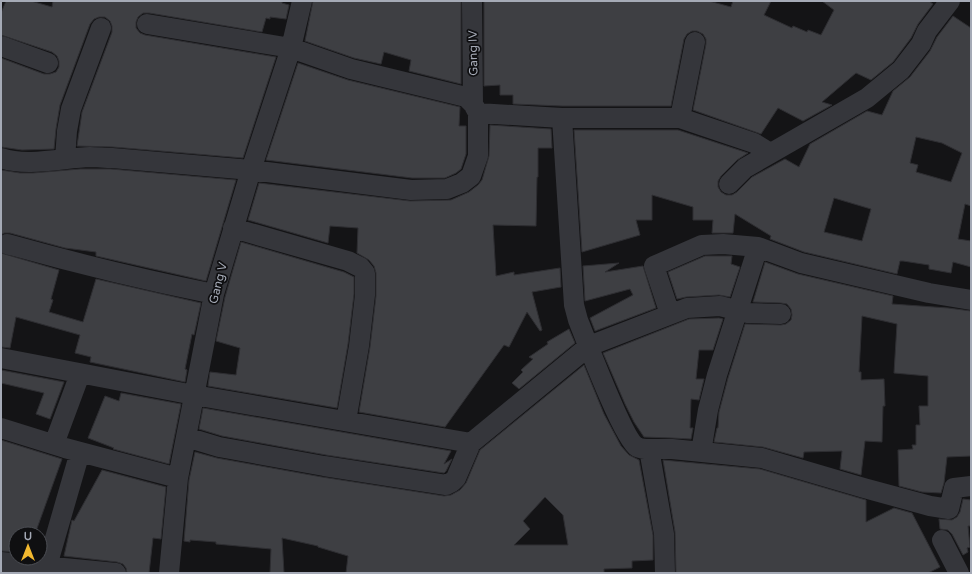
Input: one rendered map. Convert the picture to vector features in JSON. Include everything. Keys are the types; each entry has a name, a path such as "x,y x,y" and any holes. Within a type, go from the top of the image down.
{"street":[{"name":"Gang V","path":"169,573 178,478 214,294 251,170 291,48 302,1"},
{"name":"Gang IV","path":"1,158 26,162 91,157 112,158 251,170 411,190 447,189 462,183 471,176 478,156 472,1"},
{"path":"729,184 745,168 867,98 900,70 950,1"},
{"path":"147,24 291,48 351,68 466,97 476,109 562,118 680,118 754,143 770,153"},
{"path":"65,159 67,131 71,110 101,28"},
{"path":"680,118 695,42"},
{"path":"1,46 48,63"},
{"path":"562,118 574,300 578,320 629,439 637,447 762,458 930,506 950,509 954,488 971,486"},
{"path":"233,228 348,261 360,267 365,273 366,294 346,421"},
{"path":"7,244 138,277 214,294"},
{"path":"670,314 654,266 702,245 723,244 758,247 801,262 930,293 971,300"},
{"path":"701,452 708,410 717,375 758,247"},
{"path":"186,437 234,449 324,466 446,485 456,478 471,443 589,346 687,308 720,306 748,313 781,314"},
{"path":"1,358 194,395 471,443"},
{"path":"54,444 80,374"},
{"path":"1,428 80,452 178,478"},
{"path":"649,449 664,534 665,573"},
{"path":"48,563 80,452"},
{"path":"942,540 959,573"},
{"path":"47,566 116,573"}],"building":[{"path":"6,1 31,1 52,7 53,1 282,1 282,3 289,5 286,19 266,18 262,32 149,13 143,13 138,17 136,22 136,28 140,33 145,35 276,57 243,158 113,147 77,146 82,112 112,32 110,21 105,17 94,19 90,24 60,105 54,149 22,150 1,147 1,58 44,74 56,72 59,67 57,56 52,52 1,35 1,13"},
{"path":"313,1 461,1 461,84 409,71 411,60 384,52 381,64 354,58 305,41"},
{"path":"484,1 709,1 731,7 733,1 771,1 764,15 792,28 793,26 807,32 808,30 821,35 834,10 822,1 929,1 933,4 893,62 871,80 856,73 822,102 832,105 803,121 778,108 761,134 693,110 706,44 706,39 703,34 697,31 692,31 687,34 684,39 671,106 562,106 513,104 513,95 500,95 500,85 484,86"},
{"path":"953,16 971,28 971,206 965,204 958,239 971,241 971,267 953,262 951,273 929,269 929,265 900,261 897,274 804,252 770,239 771,236 735,214 733,233 712,233 713,220 693,220 693,207 652,195 652,220 636,220 640,235 582,252 574,130 678,130 748,153 737,160 718,181 718,187 721,192 726,195 732,195 752,177 785,159 799,167 810,144 867,111 882,115 893,91 910,77 930,51 937,37","holes":["916,137 942,143 962,153 951,182 916,172 918,165 910,163","834,198 871,209 862,241 824,232"]},
{"path":"298,63 348,80 460,107 459,126 466,126 466,154 461,169 445,178 412,178 266,160"},
{"path":"490,125 551,129 552,148 538,148 536,226 493,225 496,276 514,272 514,275 560,268 561,287 532,292 542,330 540,331 527,312 509,347 504,345 445,427 359,412 370,347 376,296 376,273 374,266 369,260 357,253 358,228 330,226 328,243 248,220 259,183 410,201 451,200 469,192 482,180 489,156"},
{"path":"80,169 111,169 236,180 206,281 96,256 96,252 65,248 10,233 4,233 1,235 1,170 20,173 33,173"},
{"path":"241,242 344,272 354,277 354,294 348,344 337,408 208,386 210,372 236,375 240,348 216,341 225,297"},
{"path":"1,253 59,270 49,312 83,322 96,279 201,303 194,335 192,334 185,369 187,370 185,382 90,362 91,357 75,353 80,335 16,317 10,348 1,347"},
{"path":"705,256 732,256 731,264 740,267 730,297 719,295 677,299 668,272"},
{"path":"765,262 798,274 893,296 892,304 971,311 971,456 947,457 944,483 941,493 922,492 899,486 898,450 913,449 912,445 916,445 916,425 920,425 919,406 928,406 928,376 894,373 897,324 862,316 859,372 861,372 861,380 884,379 885,406 883,406 882,442 865,441 861,475 840,469 842,451 804,452 803,458 763,447 714,442 718,428 719,412 745,324 781,325 786,324 791,320 791,309 787,304 753,302"},
{"path":"619,263 605,272 643,266 656,308 595,331 590,318 633,295 630,289 585,301 583,266"},
{"path":"689,319 723,319 713,350 699,350 696,379 704,379 699,400 691,399 690,428 693,428 691,439 644,437 625,404 603,353"},
{"path":"569,329 575,343 519,389 512,383 523,372 521,370 533,359 529,357 548,344 547,342"},
{"path":"584,365 604,414 621,446 629,455 639,460 653,535 653,560 632,561 632,568 604,569 604,573 346,573 348,556 318,546 282,538 284,573 270,573 271,549 216,544 216,542 184,541 189,480 195,452 217,458 322,477 444,496 451,495 460,490 466,483 480,450","holes":["545,497 563,515 568,545 514,545 530,529 523,521"]},
{"path":"1,370 64,382 50,419 36,414 44,393 1,383"},
{"path":"121,393 181,404 169,464 113,449 114,448 88,438 105,396 119,401"},
{"path":"203,408 451,451 444,464 452,459 444,473 326,455 222,436 199,429"},
{"path":"1,440 62,459 38,526 8,526 8,551 1,551"},
{"path":"663,460 760,469 866,500 866,522 894,508 912,513 940,567 928,573 676,573 675,532"},
{"path":"102,470 166,487 161,539 153,538 149,573 127,573 123,564 117,562 64,556 72,520 74,521"},
{"path":"963,499 971,500 971,526 968,526 970,547 967,548 968,552 963,555 952,534 948,530 940,529 939,519 952,520 957,517 960,512"}]}
